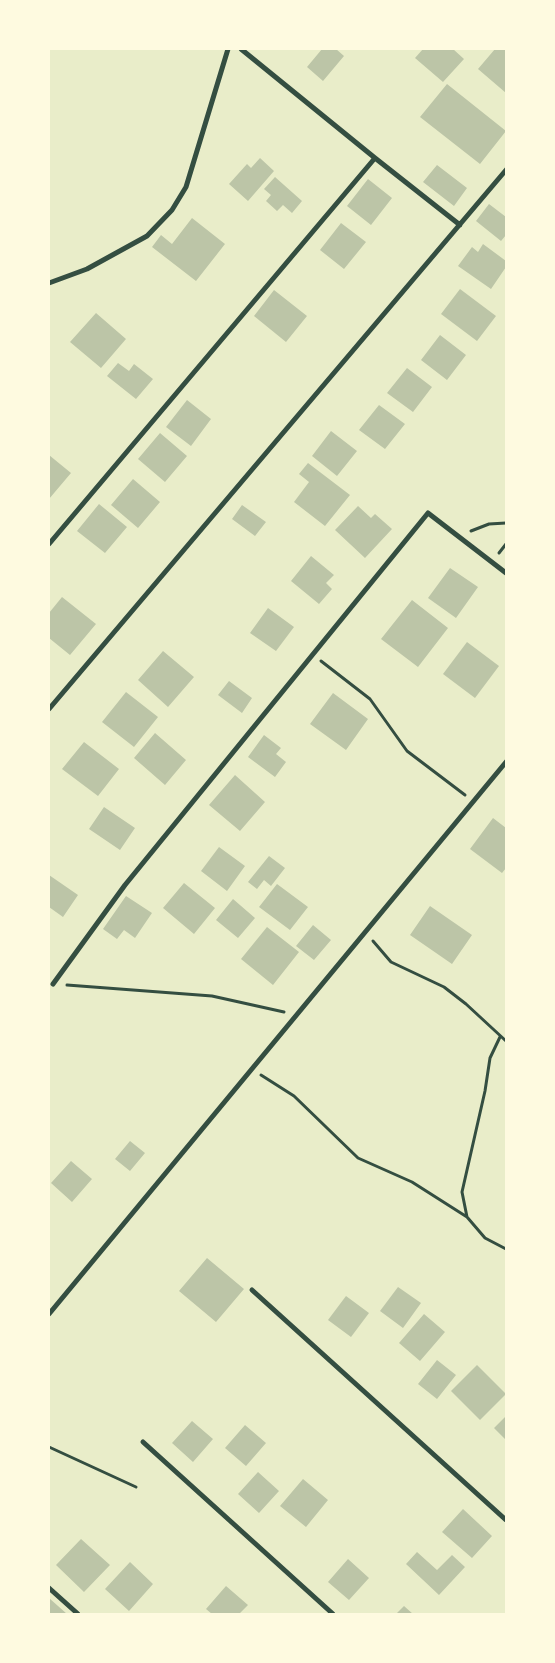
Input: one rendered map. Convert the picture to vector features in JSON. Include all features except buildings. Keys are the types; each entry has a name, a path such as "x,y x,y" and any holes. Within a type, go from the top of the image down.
{"street":[{"path":"49,283 87,269 147,236 172,210 186,187 228,49"},
{"path":"241,49 460,225"},
{"path":"49,544 375,158"},
{"path":"49,709 506,170"},
{"path":"53,984 125,885 428,513 506,573"},
{"path":"49,1314 506,762"},
{"path":"252,1290 506,1520"},
{"path":"143,1442 333,1614"},
{"path":"49,1588 78,1614"}],"path":[{"path":"457,535 490,524 506,522"},
{"path":"313,654 370,699 407,752 473,802"},
{"path":"365,932 391,962 444,988 466,1004 506,1042"},
{"path":"53,984 212,996 296,1015"},
{"path":"467,1217 462,1192 485,1091 490,1058 500,1038"},
{"path":"252,1069 294,1096 358,1158 412,1182 467,1217 485,1238 506,1249"},
{"path":"49,1447 136,1487"}]}
